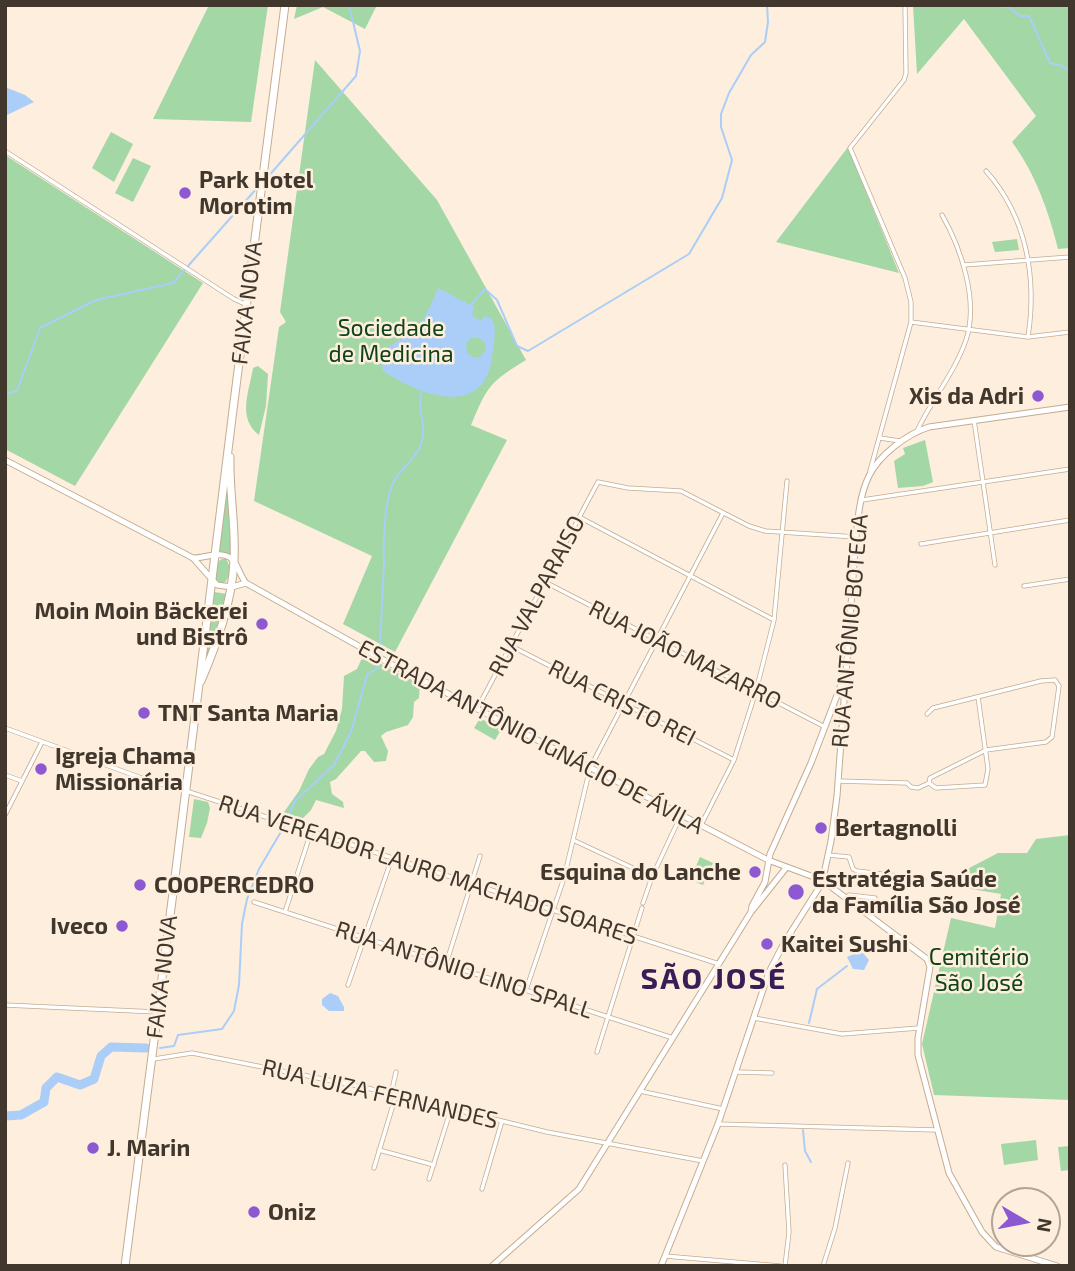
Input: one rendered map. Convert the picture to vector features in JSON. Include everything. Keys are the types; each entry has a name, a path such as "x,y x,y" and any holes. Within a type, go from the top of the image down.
{"highway":[{"name":"FAIXA NOVA","path":"125,1266 285,5"},
{"name":"FAIXA NOVA","path":"198,688 224,618 232,587 234,561 229,471 230,435"}],"street":[{"path":"869,475 911,322 911,302 905,278 850,148 904,80 905,5"},
{"path":"5,151 199,277 247,304"},
{"path":"986,171 1004,193 1014,213 1028,260 1031,288 1028,337"},
{"path":"917,431 960,354 969,330 969,292 964,265 956,239 942,215"},
{"path":"964,265 1070,257"},
{"path":"911,322 1028,337 1070,332"},
{"name":"RUA ANTÔNIO BOTEGA","path":"661,1266 718,1124 769,972 783,943 822,880 838,781 856,537 869,475 880,461 917,431 1070,407"},
{"path":"974,421 995,565"},
{"path":"879,438 902,442"},
{"path":"5,460 193,558 217,585 232,587 246,583 234,561 224,555 193,558"},
{"path":"862,500 1070,469"},
{"path":"701,825 734,760 756,691 774,620 786,481"},
{"name":"RUA VALPARAISO","path":"477,709 598,482 628,488 681,491 723,513"},
{"path":"526,990 564,878 590,768 723,513 765,531 856,537"},
{"path":"579,517 774,620"},
{"path":"921,544 1070,520"},
{"path":"1024,586 1070,579"},
{"name":"RUA JOÃO MAZARRO","path":"545,582 825,727"},
{"name":"ESTRADA ANTÔNIO IGNÁCIO DE ÁVILA","path":"246,583 389,663 768,860 822,880 929,961 919,1028"},
{"name":"RUA CRISTO REI","path":"511,646 734,760"},
{"path":"838,781 906,783 911,788 918,788 929,783 930,778 986,750 1049,740 1052,737 1059,687 1055,680 1051,679 933,708 927,714"},
{"path":"751,912 766,879 768,860 844,681"},
{"path":"929,783 936,788 985,785 988,769 978,696"},
{"name":"RUA VEREADOR LAURO MACHADO SOARES","path":"5,728 147,780 719,964"},
{"path":"5,815 42,742"},
{"path":"5,775 22,781"},
{"path":"597,1052 642,905 681,815"},
{"path":"285,912 312,832"},
{"path":"573,841 652,877"},
{"path":"828,855 849,857 856,871 924,879"},
{"path":"446,964 480,856"},
{"path":"348,985 392,858"},
{"path":"492,1266 579,1189 751,912 786,868"},
{"path":"846,898 849,895 875,898"},
{"name":"RUA ANTÔNIO LINO SPALL","path":"254,902 673,1038"},
{"path":"5,1005 158,1012"},
{"path":"754,1018 850,1034 919,1028 918,1055 953,1182 989,1241 1009,1252 1057,1266"},
{"name":"RUA LUIZA FERNANDES","path":"152,1060 192,1053 607,1144 703,1161"},
{"path":"374,1168 393,1095 396,1072"},
{"path":"736,1072 772,1073"},
{"path":"640,1091 723,1109"},
{"path":"429,1179 451,1109"},
{"path":"482,1189 502,1121"},
{"path":"718,1124 937,1130"},
{"path":"379,1150 434,1165"},
{"path":"823,1266 835,1228 848,1163"},
{"path":"785,1165 789,1232 785,1266"},
{"path":"665,1256 780,1266"}],"green space":[{"path":"209,5 268,5 251,122 153,119"},
{"path":"297,5 377,5 365,29 323,7 294,19"},
{"path":"913,5 1070,5 1070,248 1058,249 1040,193 1012,142 1036,116 964,19 917,74"},
{"name":"Sociedade de Medicina","path":"315,60 437,200 526,360 491,386 471,425 507,440 395,652 343,624 372,556 254,501 279,327 286,322 280,312"},
{"path":"111,132 133,144 114,182 92,168"},
{"path":"848,147 899,273 776,242"},
{"path":"5,155 203,283 75,486 5,449"},
{"path":"133,158 151,166 133,202 115,193"},
{"path":"1017,239 1019,250 995,252 992,242"},
{"path":"258,366 268,374 266,406 259,435 252,428 246,413 253,368"},
{"path":"925,440 933,482 923,486 898,488 894,461 905,454 903,448"},
{"path":"227,475 232,513 231,555 219,552"},
{"path":"222,559 226,559 230,569 223,584 216,582 215,576 216,566"},
{"path":"214,592 227,594 203,670"},
{"path":"367,657 420,683 413,717 408,725 381,736 388,751 386,761 374,762 365,751 361,751 336,779 330,782 332,794 343,802 344,808 316,800 300,821 284,812 299,791 309,769 318,757 324,754 336,731 342,709 344,676 357,669 361,660"},
{"path":"480,718 501,730 495,740 474,728"},
{"path":"194,799 208,802 210,808 201,838 189,837"},
{"name":"Cemitério São José","path":"1070,835 1070,1100 934,1095 922,1044 951,918 995,928 1001,894 953,886 954,876 998,853 1027,853 1036,839"},
{"path":"700,857 713,863 703,885 690,880"},
{"path":"1036,1140 1038,1160 1004,1165 1001,1144"},
{"path":"1070,1146 1070,1170 1061,1171 1058,1147"}],"water":[{"path":"5,87 25,95 34,102 5,116"},
{"path":"438,288 474,307 472,315 480,321 485,316 491,318 494,324 492,357 486,377 477,389 463,396 431,394 383,371 382,361 387,348 417,327","holes":["471,338 479,338 485,343 485,351 480,357 473,357 467,352 466,344"]},
{"path":"858,952 863,953 869,960 864,970 853,969 847,957"},
{"path":"330,993 338,996 344,1011 329,1011 322,1005 322,999"}],"waterway":[{"path":"266,179 356,76 360,51 349,5"},
{"path":"471,305 485,289 497,300 517,346 528,351 689,254 722,198 732,160 721,127 721,114 729,93 751,55 765,42 767,5"},
{"path":"992,5 1010,8 1020,16 1029,16 1050,63 1062,66 1070,72"},
{"path":"5,394 17,391 40,328 96,300 173,283 257,188"},
{"path":"160,1048 174,1046 178,1035 222,1029 234,1011 239,985 242,924 247,899 259,869 295,801 334,765 351,732 367,675 379,667 386,512 393,483 421,444 422,391"},
{"path":"809,1023 817,989 847,966"},
{"path":"5,1116 21,1115 44,1102 46,1088 57,1077 80,1085 94,1079 101,1056 111,1047 146,1048"},
{"path":"803,1130 805,1151 811,1162"}],"place":[{"name":"Park Hotel Morotim","path":"185,193"},
{"name":"Xis da Adri","path":"1038,396"},
{"name":"Moin Moin Bäckerei und Bistrô","path":"262,624"},
{"name":"TNT Santa Maria","path":"144,713"},
{"name":"Igreja Chama Missionária","path":"41,769"},
{"name":"Bertagnolli","path":"821,828"},
{"name":"Esquina do Lanche","path":"755,872"},
{"name":"COOPERCEDRO","path":"140,885"},
{"name":"Estratégia Saúde da Família São José","path":"796,892"},
{"name":"Iveco","path":"122,926"},
{"name":"Kaitei Sushi","path":"767,944"},
{"name":"J. Marin","path":"93,1148"},
{"name":"Oniz","path":"254,1212"}],"district":[{"name":"SÃO JOSÉ","path":"714,979"}]}
